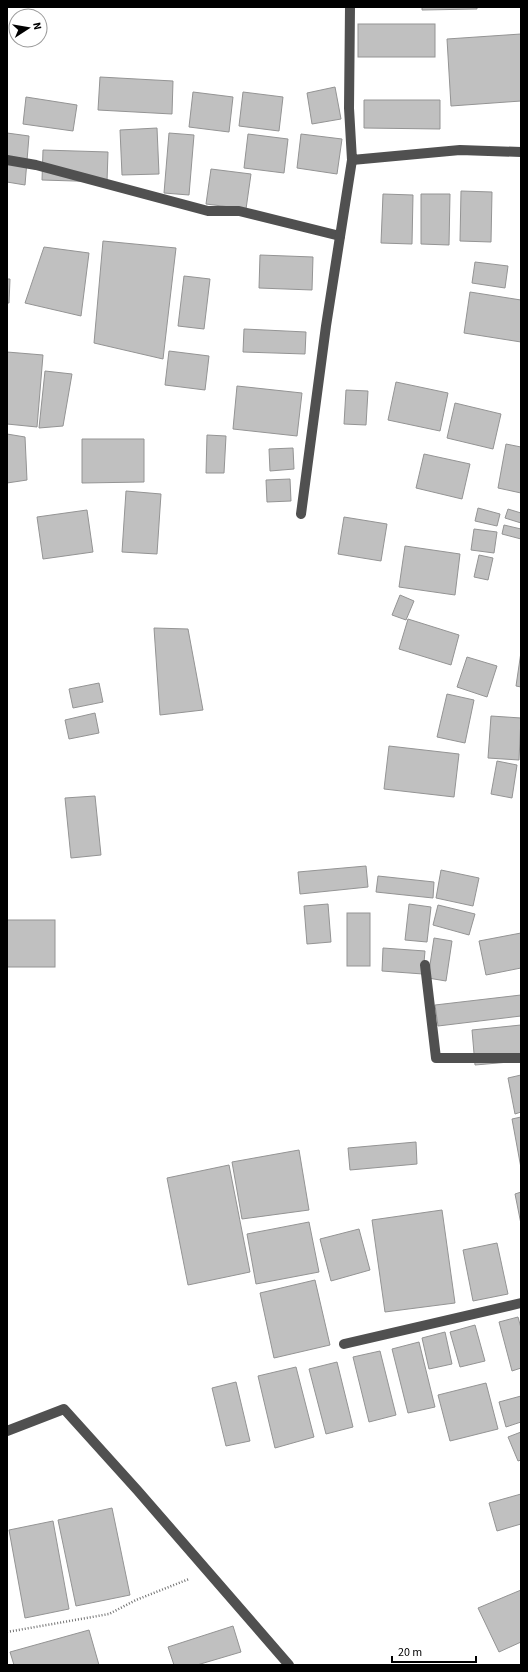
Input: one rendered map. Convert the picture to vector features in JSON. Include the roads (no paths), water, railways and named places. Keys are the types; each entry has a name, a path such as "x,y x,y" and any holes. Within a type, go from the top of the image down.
{"street":[{"path":"301,514 326,326 352,160 349,108 350,7"},
{"path":"352,160 460,150 521,152"},
{"path":"7,160 36,165 208,211 239,211 340,236"},
{"path":"425,965 436,1058 521,1058"},
{"path":"344,1344 521,1303"},
{"path":"7,1431 64,1409 138,1491 289,1665"}]}
